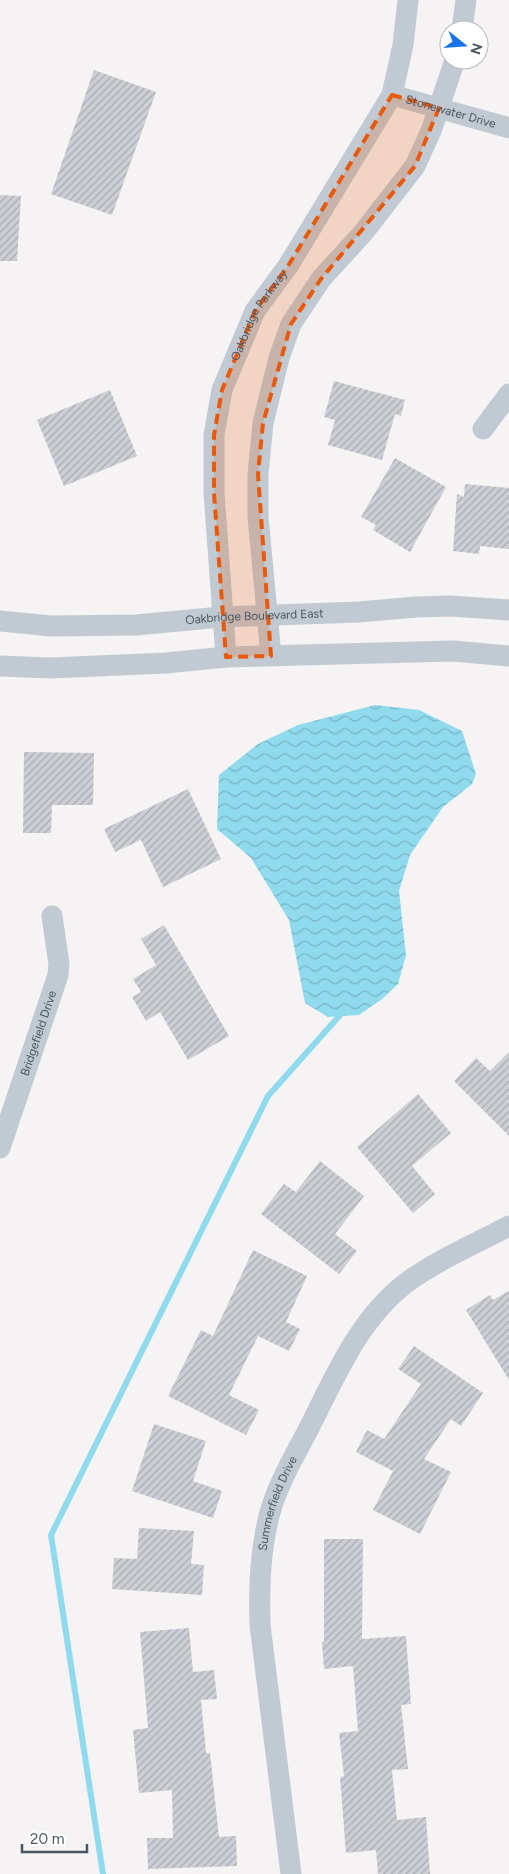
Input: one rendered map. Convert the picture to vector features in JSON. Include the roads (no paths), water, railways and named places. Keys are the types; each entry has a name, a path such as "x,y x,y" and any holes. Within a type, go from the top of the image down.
{"street":[{"name":"Oakbridge Parkway","path":"226,658 221,617 214,493 214,435 222,390 255,310 288,266 392,95 403,45 408,0"},
{"path":"463,20 466,0"},
{"path":"271,656 258,517 258,474 263,423 279,358 291,324 321,279 363,233 415,166 440,108 452,70"},
{"name":"Stonewater Drive","path":"392,95 509,128"},
{"path":"483,429 509,394"},
{"name":"Oakbridge Boulevard East","path":"0,621 51,626 136,625 267,614 360,612 450,606 509,610"},
{"path":"0,666 51,668 166,663 226,658 453,650 509,656"},
{"name":"Bridgefield Drive","path":"0,1148 58,975 59,964 52,916"},
{"name":"Summerfield Drive","path":"291,1874 260,1625 258,1584 269,1514 281,1482 351,1346 371,1317 406,1284 430,1267 509,1226"}],"water":[{"path":"375,705 419,710 462,731 476,774 472,784 443,807 410,855 399,891 406,955 398,984 382,999 359,1015 328,1017 305,1003 289,920 251,858 217,829 219,775 258,744 298,725"}],"waterway":[{"path":"103,1874 51,1535 268,1096 341,1014"}]}
